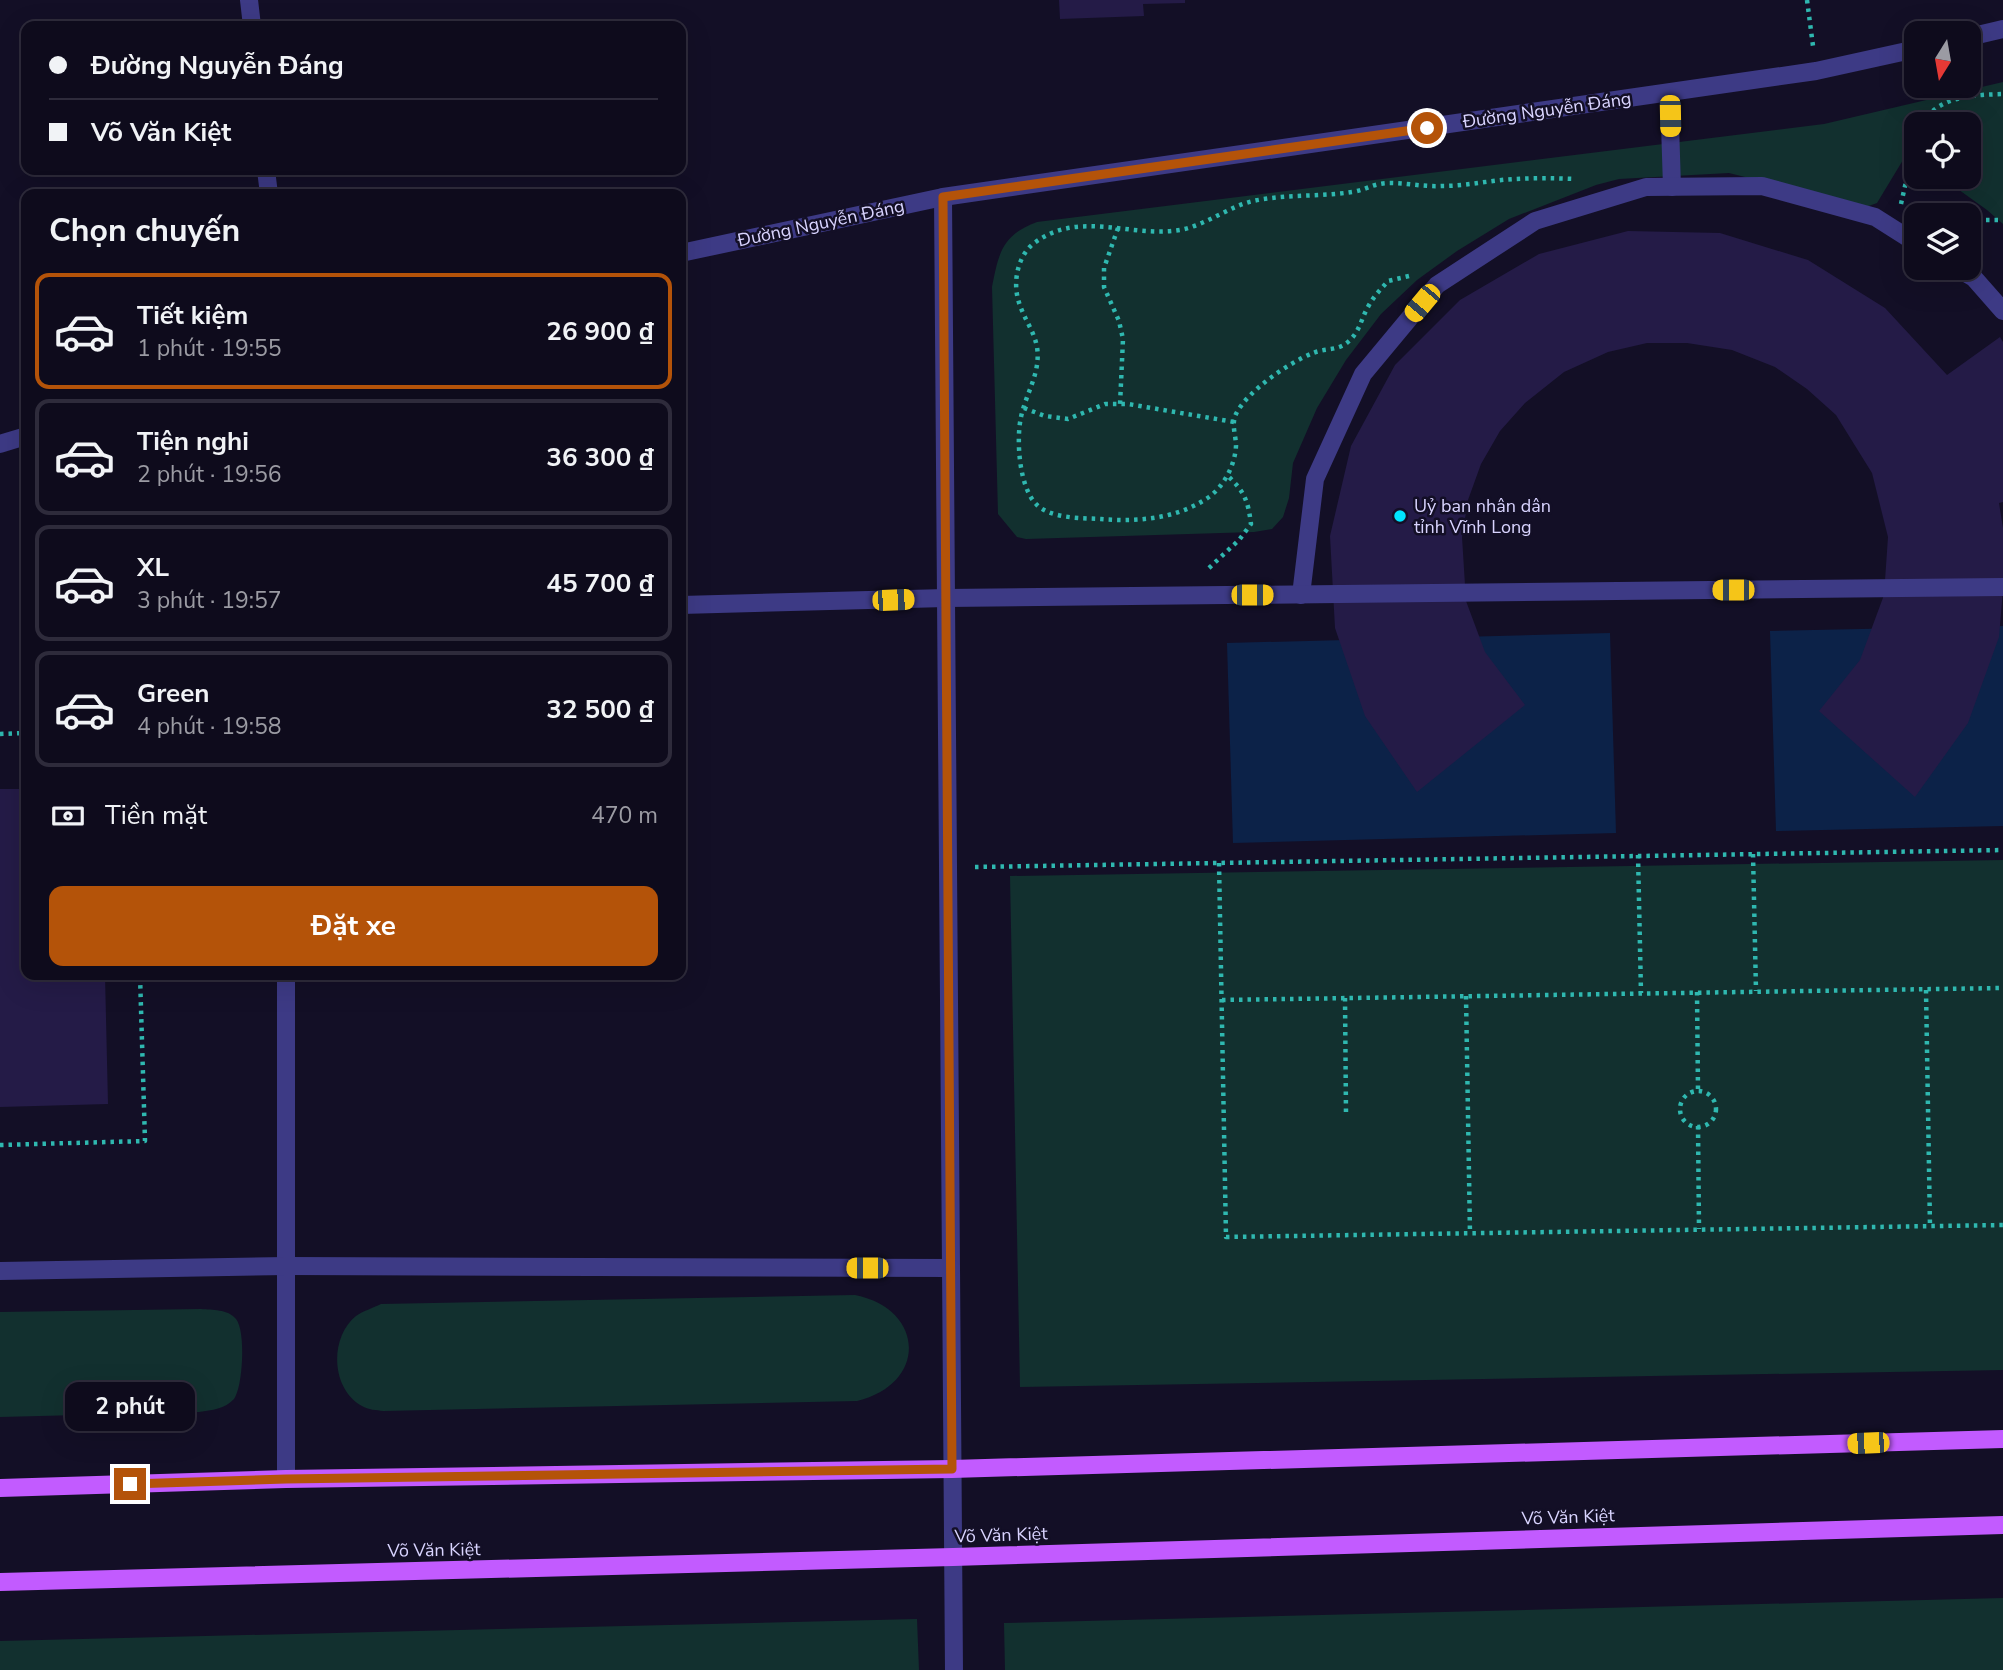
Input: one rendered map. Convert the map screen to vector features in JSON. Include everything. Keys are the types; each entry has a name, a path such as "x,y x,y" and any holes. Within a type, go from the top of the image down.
{"main road":[{"path":"0,1488 286,1479 952,1469 2003,1439"},
{"name":"Võ Văn Kiệt","path":"0,1582 953,1557 2003,1525"}],"street":[{"path":"249,0 251,21"},
{"path":"1981,34 2003,29"},
{"name":"Đường Nguyễn Đáng","path":"686,252 943,197 1816,71 1904,52"},
{"path":"1669,93 1672,187"},
{"path":"1301,595 1315,480 1363,374 1437,285 1535,221 1646,187 1762,186 1875,217 1904,235"},
{"path":"943,197 954,1670"},
{"path":"1976,280 2003,311"},
{"path":"0,444 21,438"},
{"path":"686,605 946,598 2003,587"},
{"path":"286,980 286,1479"},
{"path":"0,1271 286,1266 951,1268"}],"path":[{"path":"1807,0 1816,71"},
{"path":"1932,112 1939,104 1976,95 2003,94"},
{"path":"1444,281 1406,276 1388,281 1370,304 1359,330 1350,341 1340,348 1315,352 1282,369 1250,396 1236,414 1233,428 1236,446 1227,475 1209,497 1185,509 1157,519 1108,520 1073,517 1038,506 1023,477 1018,454 1019,432 1024,408 1037,373 1038,350 1017,298 1016,276 1030,247 1051,233 1068,227 1092,225 1156,231 1181,229 1202,223 1250,201 1356,192 1370,185 1387,183 1443,186 1514,178 1587,179 1616,197"},
{"path":"1901,205 1905,189"},
{"path":"1981,219 2003,220"},
{"path":"1118,228 1104,268 1104,287 1119,321 1123,339 1120,405"},
{"path":"1024,408 1045,416 1069,419 1105,404 1163,409 1234,422"},
{"path":"1179,596 1239,540 1251,524 1249,506 1241,489 1227,475"},
{"path":"0,734 21,733"},
{"path":"948,868 2003,850"},
{"path":"1753,854 1756,991"},
{"path":"1638,855 1641,993"},
{"path":"1219,863 1226,1237 2003,1225"},
{"path":"0,1145 145,1141 140,980"},
{"path":"1222,1000 2003,988"},
{"path":"1926,990 1930,1227"},
{"path":"1697,992 1698,1091"},
{"path":"1466,996 1470,1234"},
{"path":"1345,998 1346,1114"},
{"path":"1698,1091 1711,1096 1716,1112 1710,1122 1698,1126 1693,1126 1684,1119 1680,1108 1685,1097 1698,1091"},
{"path":"1698,1126 1699,1229"}],"green space":[{"path":"2003,82 2003,224 1981,203 1958,189 1981,189 1981,112 1904,112 1904,160 1877,203 1866,207 1729,173 1619,179 1596,185 1509,219 1417,280 1381,314 1346,360 1317,408 1293,463 1289,498 1283,517 1272,529 1254,532 1026,539 1017,537 998,514 992,287 1004,246 1025,227 1037,222 1824,124 1935,98 1981,98 1981,87"},
{"path":"2003,860 2003,1370 1020,1387 1010,876"},
{"path":"855,1295 878,1303 895,1315 905,1330 909,1347 906,1364 896,1379 880,1392 857,1401 383,1411 364,1407 352,1398 344,1388 337,1363 341,1337 347,1325 359,1314 381,1304"},
{"path":"201,1309 229,1313 239,1325 242,1346 240,1383 234,1399 227,1405 199,1412 0,1417 0,1312"},
{"path":"2003,1598 2003,1670 1005,1670 1004,1623"},
{"path":"917,1619 919,1670 0,1670 0,1641"}],"water":[{"path":"2003,626 2003,826 1776,831 1770,631"},
{"path":"1610,633 1616,833 1233,843 1227,643"}],"building":[{"path":"1059,0 1185,0 1185,3 1143,4 1144,16 1060,19"},
{"name":"Uỷ ban nhân dân tỉnh Vĩnh Long","path":"1628,231 1720,233 1808,260 1885,308 1947,375 2000,337 2003,342 2003,502 1999,503 2003,528 2003,589 1999,637 1968,723 1915,797 1819,711 1860,660 1884,595 1888,537 1872,473 1836,415 1807,389 1775,367 1732,350 1687,343 1647,343 1608,352 1564,372 1525,403 1500,431 1481,464 1468,500 1462,537 1466,601 1485,652 1525,705 1417,792 1365,716 1335,628 1330,536 1351,446 1395,365 1460,300 1539,254"},
{"path":"0,789 21,789 21,980 105,980 108,1104 0,1107"}],"place":[{"name":"Uỷ ban nhân dân tỉnh Vĩnh Long","path":"1400,516"}],"route":[{"path":"130,1484 286,1479 952,1469 943,197 1427,128"}]}
